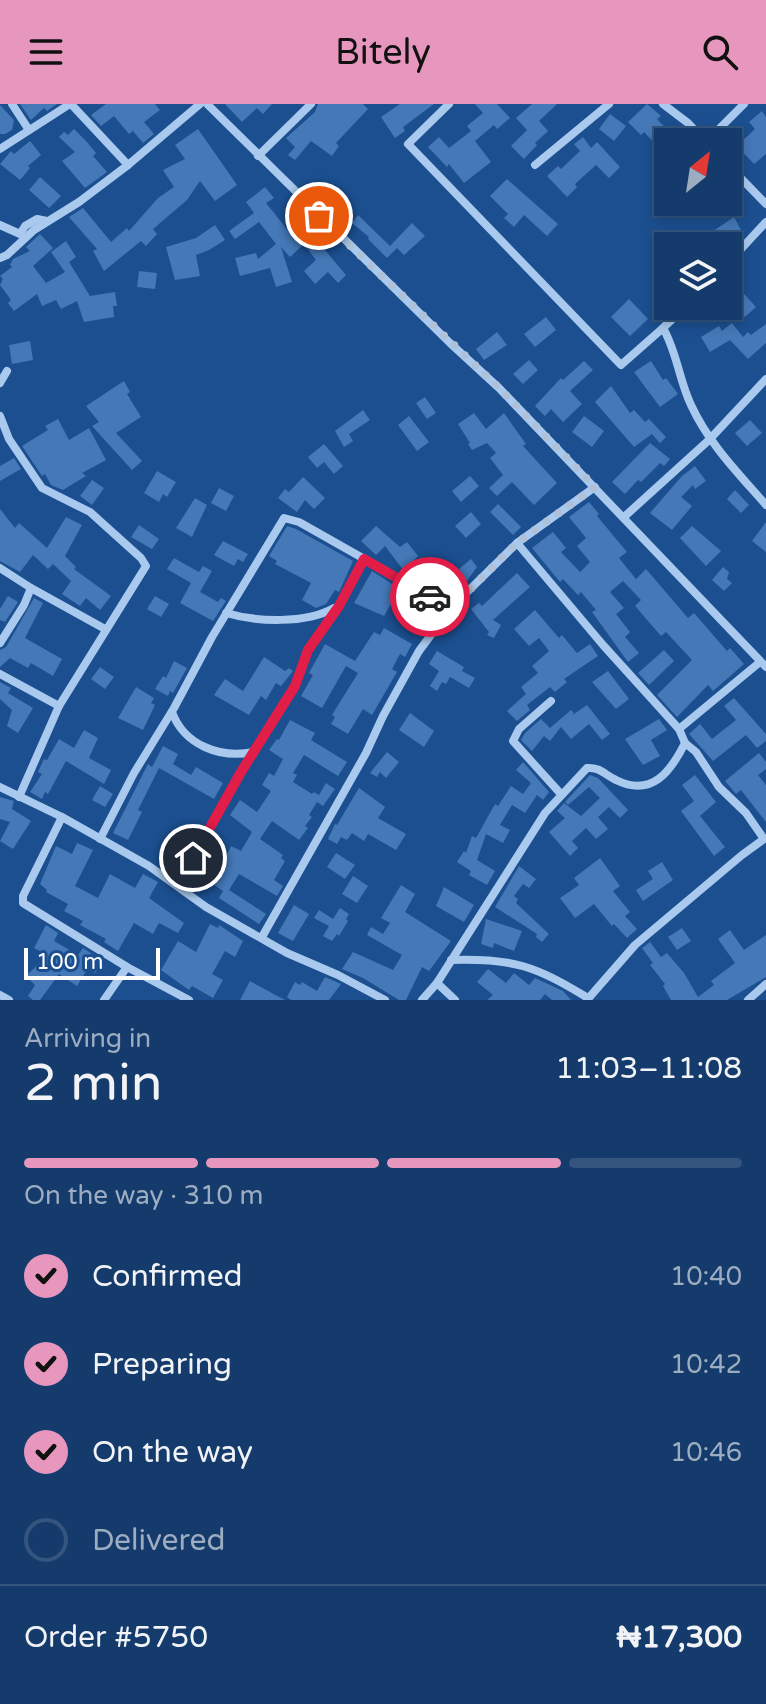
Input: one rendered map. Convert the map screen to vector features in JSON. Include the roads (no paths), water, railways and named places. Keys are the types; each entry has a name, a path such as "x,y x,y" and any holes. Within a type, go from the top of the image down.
{"street":[{"path":"12,104 29,130"},
{"path":"0,149 70,104 128,165"},
{"path":"0,258 128,165 200,104"},
{"path":"207,104 499,388 763,664 679,729"},
{"path":"258,156 311,104"},
{"path":"449,104 408,144 621,365 671,320"},
{"path":"535,165 609,104"},
{"path":"663,104 693,128"},
{"path":"720,128 744,104"},
{"path":"742,179 766,204"},
{"path":"0,225 20,234 25,226 37,219 48,221"},
{"path":"742,248 766,222"},
{"path":"663,328 671,341 690,402 709,440 766,505"},
{"path":"0,383 7,371"},
{"path":"624,517 709,440 766,379"},
{"path":"0,416 9,439 42,488 90,512 145,563 146,568 59,706 19,797"},
{"path":"262,937 366,753 419,651 451,608 517,543 595,487"},
{"path":"100,839 134,773 284,518 299,522 451,608"},
{"path":"451,960 493,959 530,966 588,999 635,945 742,855 765,840 746,813 719,787 696,752 685,743 679,729 517,543"},
{"path":"178,885 295,686 308,650 339,606 364,559"},
{"path":"0,568 105,629"},
{"path":"0,643 31,588"},
{"path":"226,613 250,620 315,617 339,606"},
{"path":"0,674 59,706"},
{"path":"551,701 519,729 513,741 560,793"},
{"path":"172,712 182,731 195,743 228,753 254,752"},
{"path":"422,1000 437,983 560,793 587,768 597,767 621,782 638,784 658,781 675,762 685,743"},
{"path":"0,787 62,817 178,885 206,907 287,953 385,1000"},
{"path":"62,817 23,896 23,903 127,967 189,1000"},
{"path":"104,1000 127,967"},
{"path":"437,983 455,1000"},
{"path":"748,1000 766,984"},
{"path":"0,995 9,1000"}]}
